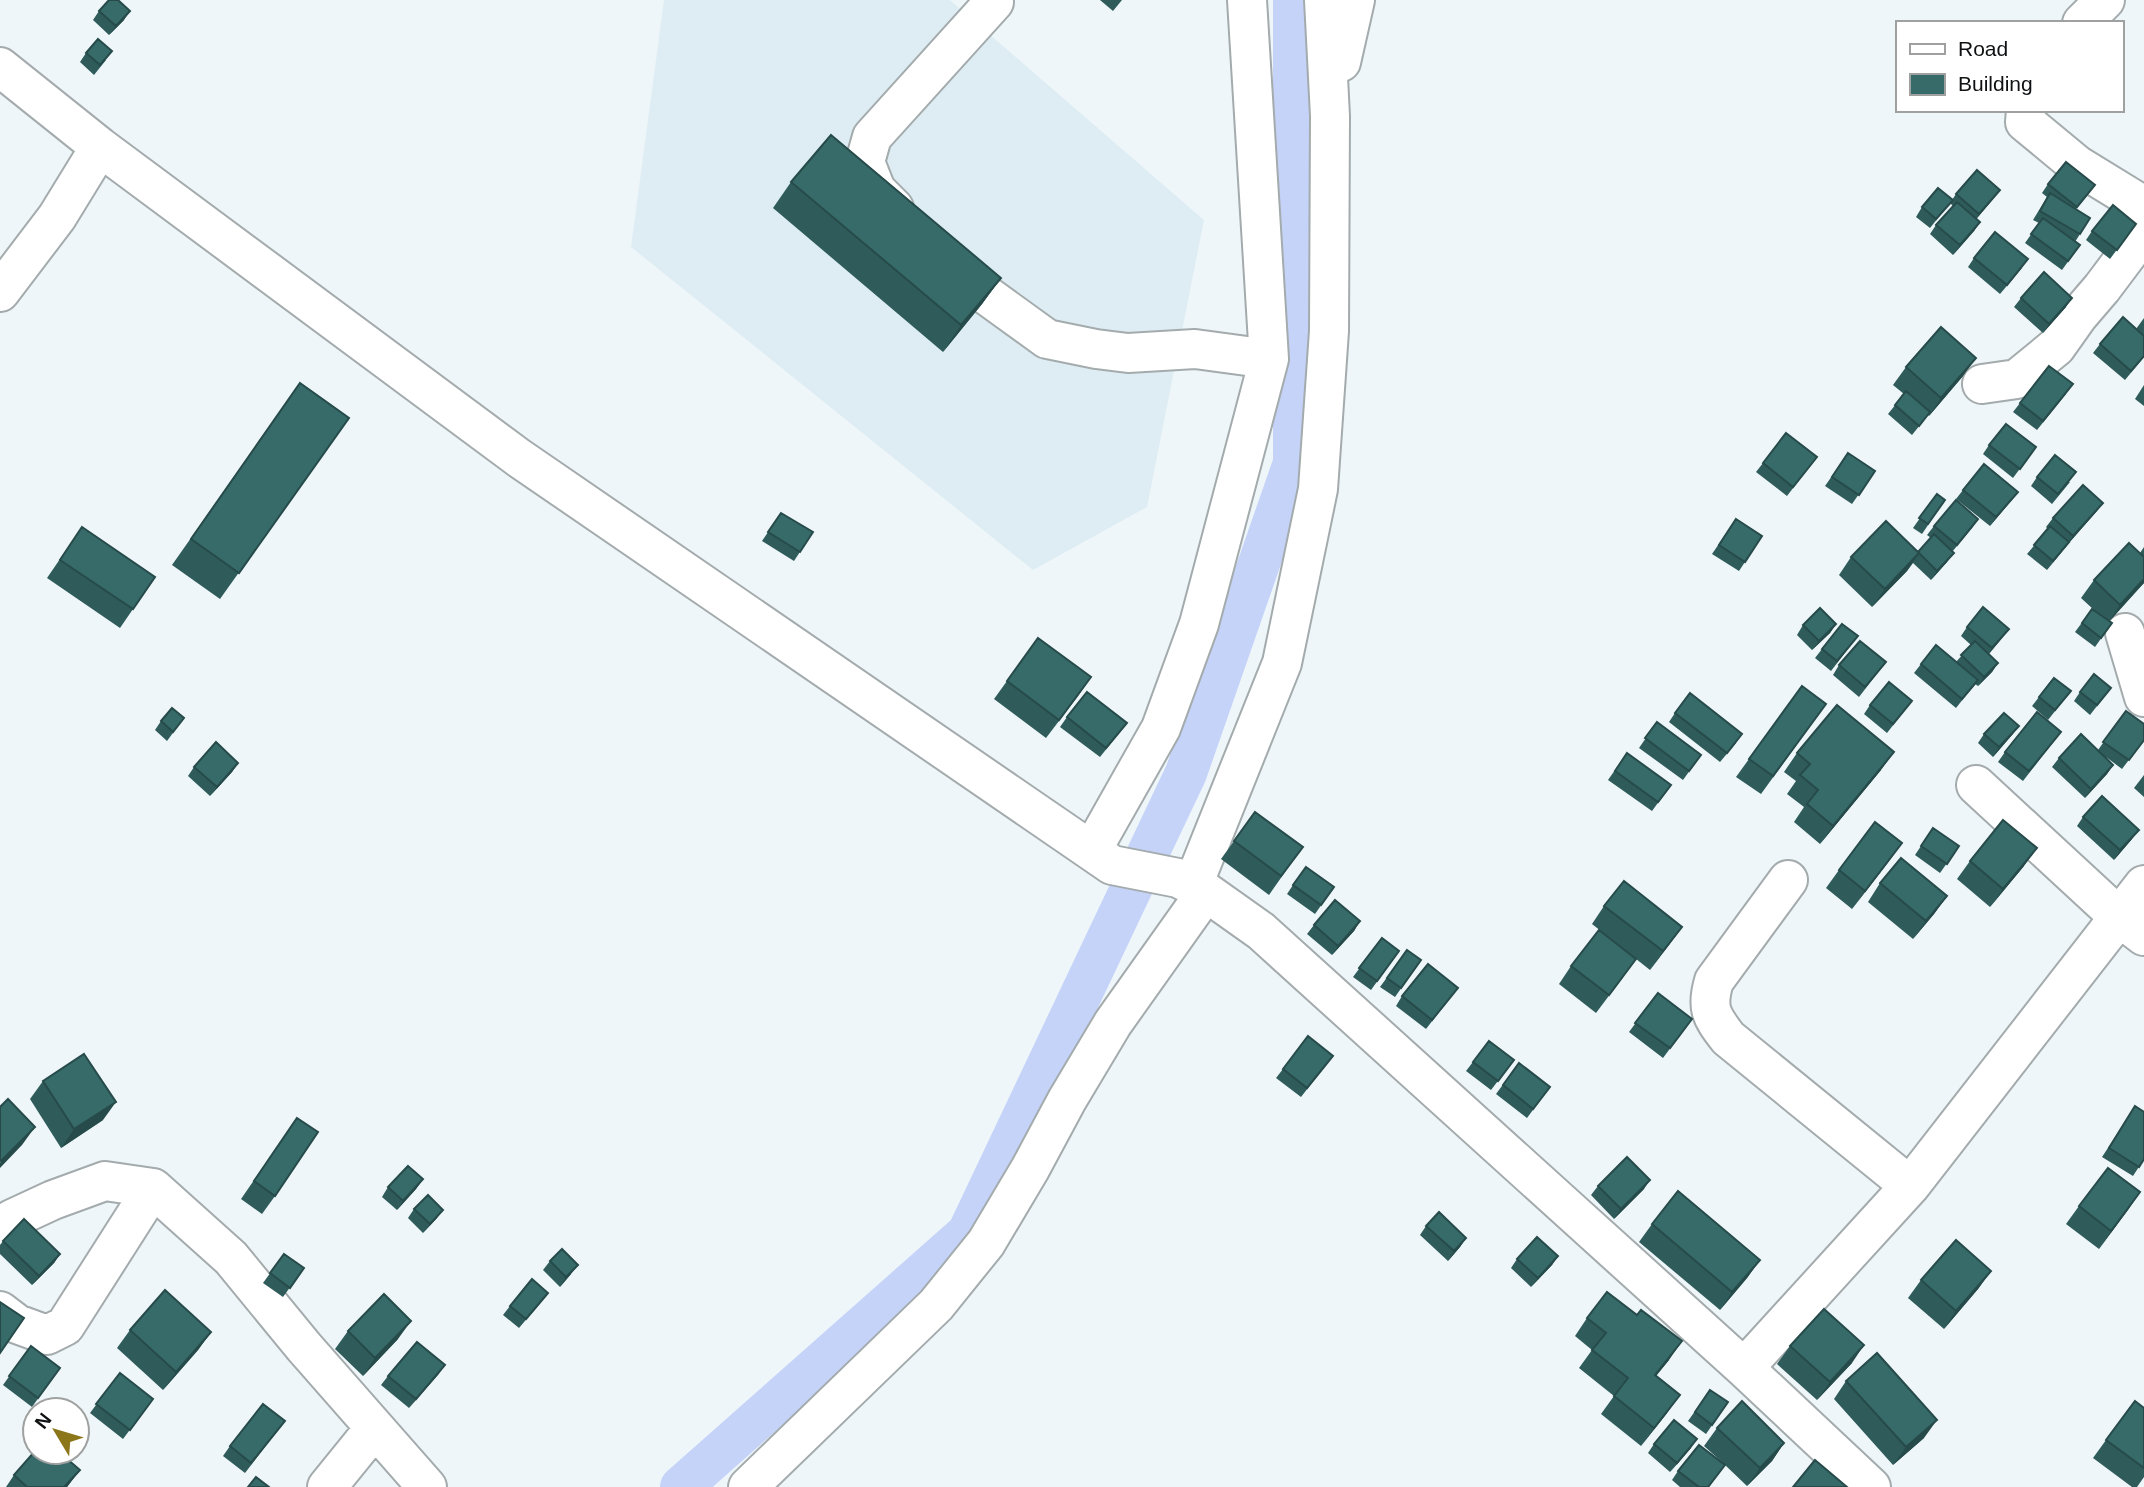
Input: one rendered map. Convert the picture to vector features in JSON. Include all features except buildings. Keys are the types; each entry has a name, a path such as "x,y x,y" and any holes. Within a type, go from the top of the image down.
{"street":[{"path":"1102,857 1161,728 1194,637 1269,359 1247,0"},
{"path":"748,1487 936,1306 986,1243 1193,885 1282,663 1318,489 1329,331 1331,116 1324,0"},
{"path":"1331,116 1355,0"},
{"path":"2084,21 2105,0"},
{"path":"993,2 872,137 865,162 876,190 971,284 1047,339 1128,353 1195,349 1269,359"},
{"path":"0,68 100,147 519,458 1102,857 1193,885 1261,931 1744,1368 1871,1487"},
{"path":"2026,112 2025,122 2045,140 2077,165 2144,206"},
{"path":"0,292 57,217 100,147"},
{"path":"1982,384 2017,379 2056,346 2144,232"},
{"path":"2125,633 2144,697"},
{"path":"1976,785 2132,926"},
{"path":"1788,880 1714,981 1709,1001 1714,1020 1728,1038 1910,1186"},
{"path":"1744,1368 1910,1186 2132,926 2144,885"},
{"path":"0,1228 12,1219 53,1200 105,1181 153,1188 231,1258 374,1429 427,1487"},
{"path":"0,1311 17,1324 47,1335 65,1326 153,1188"},
{"path":"327,1487 374,1429"}],"shaded area":[{"path":"664,0 950,0 1204,220 1147,507 1033,570 631,247"}],"waterway":[{"path":"681,1487 968,1233 1186,773 1294,463 1294,0"}]}
